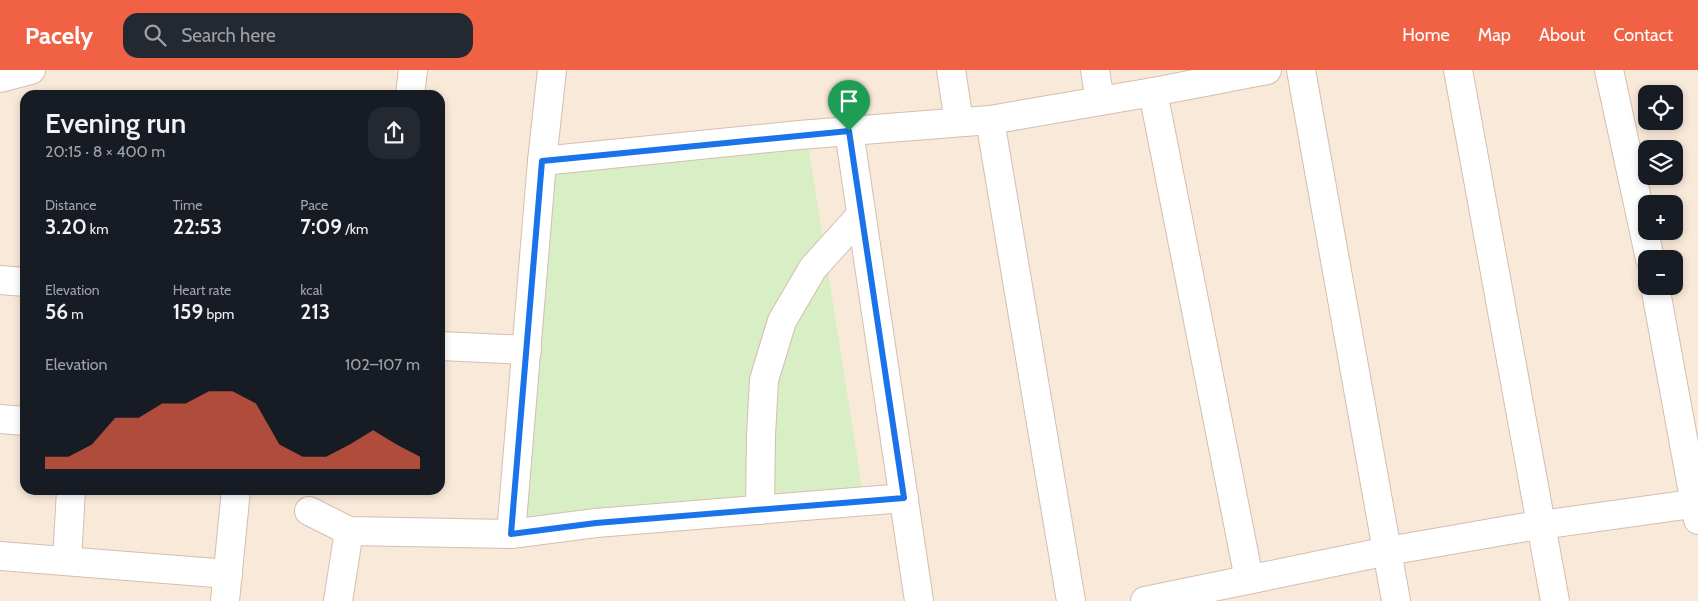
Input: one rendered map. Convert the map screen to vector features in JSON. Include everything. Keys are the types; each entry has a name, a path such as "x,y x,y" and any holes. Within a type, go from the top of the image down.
{"street":[{"path":"0,78 31,70"},
{"path":"410,90 412,70"},
{"path":"511,534 542,161 552,70"},
{"path":"951,70 959,122"},
{"path":"1095,70 1100,101"},
{"path":"542,161 849,131 990,120 1100,101 1158,84 1267,70"},
{"path":"1301,70 1396,601"},
{"path":"1458,70 1555,601"},
{"path":"1608,70 1648,250"},
{"path":"1158,84 1241,587"},
{"path":"990,120 1071,601"},
{"path":"849,131 919,601"},
{"path":"760,510 764,380 782,321 813,268 861,215"},
{"path":"0,280 20,282"},
{"path":"1145,601 1241,587 1388,551 1541,525 1697,509 1657,295"},
{"path":"445,346 526,350"},
{"path":"0,419 20,421"},
{"path":"67,561 72,495"},
{"path":"225,601 236,495"},
{"path":"309,511 349,531 511,534 596,523 904,498"},
{"path":"338,601 349,531"},
{"path":"0,556 228,574"}],"shaded area":[{"path":"0,70 1698,70 1698,601 0,601"}],"green space":[{"path":"808,144 865,507 511,534 542,161"}],"route":[{"path":"849,131 904,498 596,523 511,534 542,161 849,131"}]}
